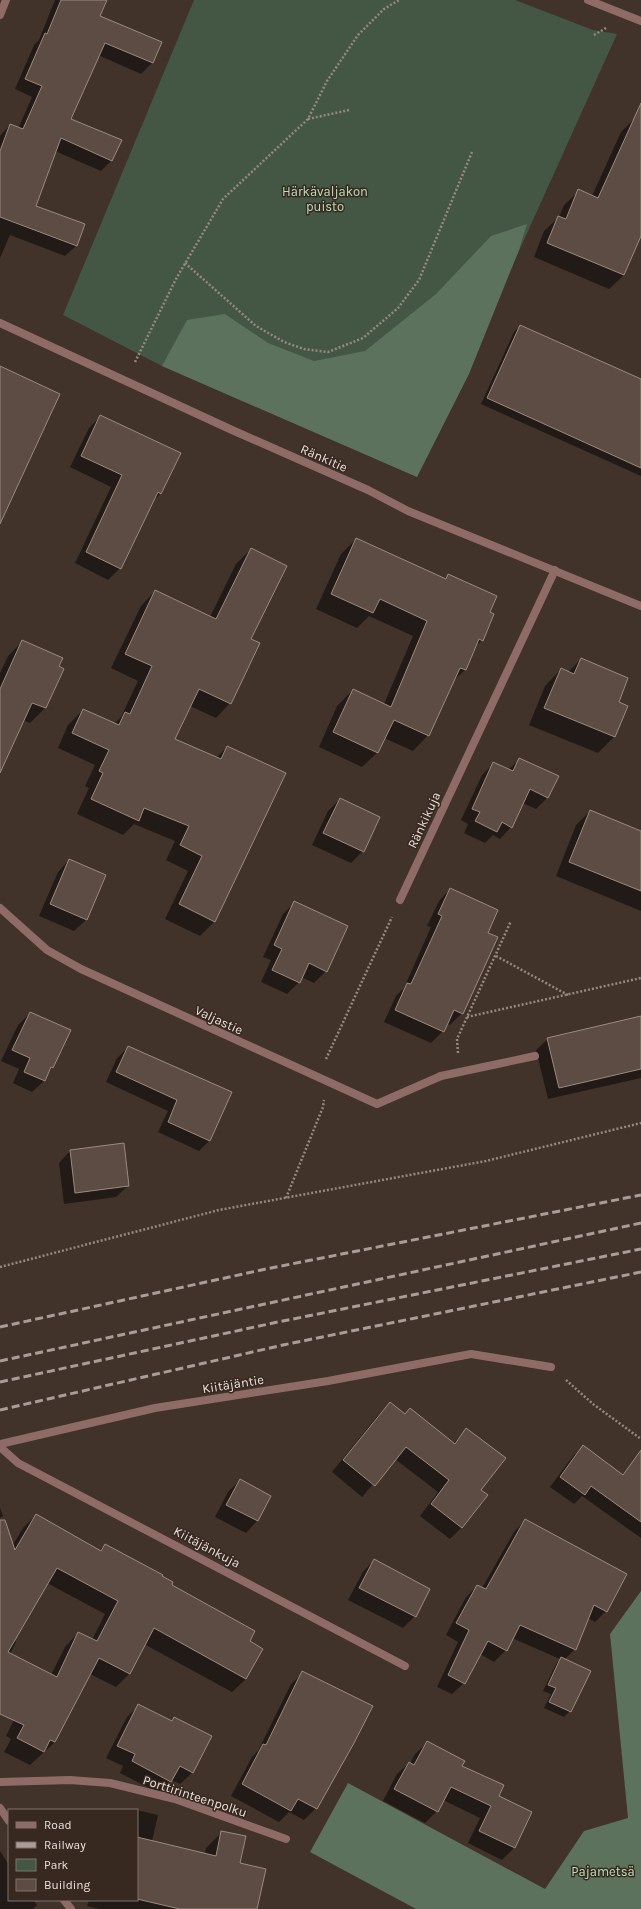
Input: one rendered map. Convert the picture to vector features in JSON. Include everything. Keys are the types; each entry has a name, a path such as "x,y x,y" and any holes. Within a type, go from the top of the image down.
{"street":[{"path":"0,15 6,0"},
{"path":"588,0 641,21"},
{"name":"Ränkitie","path":"0,324 238,433 368,490 408,511 641,606"},
{"name":"Ränkikuja","path":"400,900 555,570"},
{"name":"Valjastie","path":"0,908 47,950 81,969 324,1082 377,1104 440,1076 535,1056"},
{"name":"Kiitäjäntie","path":"0,1444 155,1408 320,1382 470,1354 551,1367"},
{"name":"Kiitäjänkuja","path":"0,1447 18,1463 406,1666"},
{"name":"Porttirinteenpolku","path":"0,1782 70,1780 110,1783 175,1799 286,1839"},
{"path":"0,1808 8,1820"},
{"path":"65,1901 71,1909"}],"path":[{"path":"135,362 185,263 224,199 308,120 327,82 358,35 384,9 399,0"},
{"path":"594,35 607,27"},
{"path":"308,120 348,110"},
{"path":"185,263 256,326 284,342 304,349 328,352 363,338 398,308 419,280 472,152"},
{"path":"286,1199 323,1107 326,1059 400,900"},
{"path":"460,1072 457,1038 511,921"},
{"path":"496,956 569,995"},
{"path":"467,1017 641,978"},
{"path":"0,1267 219,1210 286,1199 486,1161 641,1123"},
{"path":"551,1367 593,1404 641,1439"}],"green space":[{"name":"Härkävaljakon puisto","path":"194,0 515,0 593,30 617,34 417,477 162,366 63,315"},
{"path":"527,224 519,250 469,374 417,477 162,366 187,320 225,314 268,343 314,361 365,351 436,294 491,236"},
{"name":"Pajametsä","path":"641,1591 641,1909 416,1909 310,1852 348,1783 545,1889 584,1831 628,1818 610,1634"}],"building":[{"path":"61,0 107,0 100,16 162,42 153,63 105,43 71,119 122,140 112,161 61,138 36,206 85,224 77,246 0,217 0,151 10,124 23,129 42,86 25,79 45,33 47,34"},
{"path":"641,103 641,236 624,275 547,243 558,216 566,219 578,189 598,198"},
{"path":"520,325 641,379 641,468 487,398"},
{"path":"0,366 60,394 0,524"},
{"path":"100,415 181,453 161,494 158,492 121,569 86,552 122,475 81,456"},
{"path":"356,538 446,579 448,574 497,596 490,612 494,614 483,641 479,639 466,670 460,668 429,736 394,720 378,753 333,732 353,689 391,707 427,621 380,599 373,613 331,594"},
{"path":"251,548 287,566 251,639 260,643 231,704 199,689 175,739 221,759 227,746 286,773 215,922 179,904 202,856 180,845 189,826 144,808 139,821 91,799 103,773 99,771 109,750 72,733 83,709 119,725 125,712 130,714 152,666 125,654 155,590 216,619"},
{"path":"22,640 63,658 59,666 64,669 46,708 32,703 0,773 0,689"},
{"path":"581,658 628,678 619,702 628,706 615,737 544,708 561,668 574,674"},
{"path":"519,758 559,776 548,798 530,789 512,828 502,822 497,832 475,821 480,812 472,809 493,762 513,771"},
{"path":"340,798 380,817 364,852 323,833"},
{"path":"590,810 641,831 641,891 569,862"},
{"path":"69,859 106,875 87,920 50,904"},
{"path":"450,888 498,910 488,933 498,937 463,1014 454,1010 444,1032 395,1010 407,983 411,984 442,916 438,914"},
{"path":"294,901 348,926 327,972 309,963 300,983 272,970 282,949 274,945"},
{"path":"30,1012 71,1030 53,1068 51,1067 45,1081 24,1072 30,1058 12,1050"},
{"path":"641,1016 641,1069 559,1088 547,1038"},
{"path":"128,1046 232,1092 210,1141 168,1122 177,1100 116,1072"},
{"path":"124,1143 129,1186 75,1193 70,1150"},
{"path":"390,1402 405,1414 410,1408 455,1444 466,1428 506,1458 481,1490 488,1495 462,1528 431,1504 449,1480 406,1447 375,1486 343,1460"},
{"path":"583,1445 623,1475 641,1450 641,1522 591,1486 585,1495 560,1477"},
{"path":"240,1479 271,1496 258,1521 226,1505"},
{"path":"36,1514 101,1551 105,1544 163,1575 162,1576 173,1582 172,1585 255,1631 250,1641 263,1649 246,1679 154,1628 130,1674 99,1658 55,1742 50,1740 44,1752 17,1738 24,1725 0,1714 0,1520 5,1520 15,1550","holes":["57,1568 118,1601 97,1641 78,1632 57,1677 8,1652"]},
{"path":"525,1519 627,1574 607,1612 594,1605 576,1650 520,1625 507,1651 488,1641 465,1684 448,1675 469,1630 456,1623 477,1585 486,1589"},
{"path":"374,1559 430,1589 416,1617 359,1588"},
{"path":"561,1657 591,1671 571,1712 549,1702 556,1688 548,1685"},
{"path":"302,1671 373,1706 317,1809 298,1799 291,1811 242,1784 263,1744 266,1745"},
{"path":"138,1704 172,1721 174,1717 212,1736 193,1773 180,1766 171,1782 132,1761 135,1754 117,1746"},
{"path":"427,1741 465,1761 462,1766 504,1785 499,1796 532,1812 515,1848 479,1831 491,1806 451,1787 438,1812 394,1789 409,1762 414,1765"},
{"path":"221,1831 246,1836 240,1863 266,1869 257,1909 180,1909 138,1899 138,1837 216,1856"}],"railway":[{"path":"0,1327 266,1269 641,1195"},
{"path":"0,1361 641,1223"},
{"path":"0,1382 278,1322 641,1249"},
{"path":"0,1410 283,1345 641,1272"}]}
